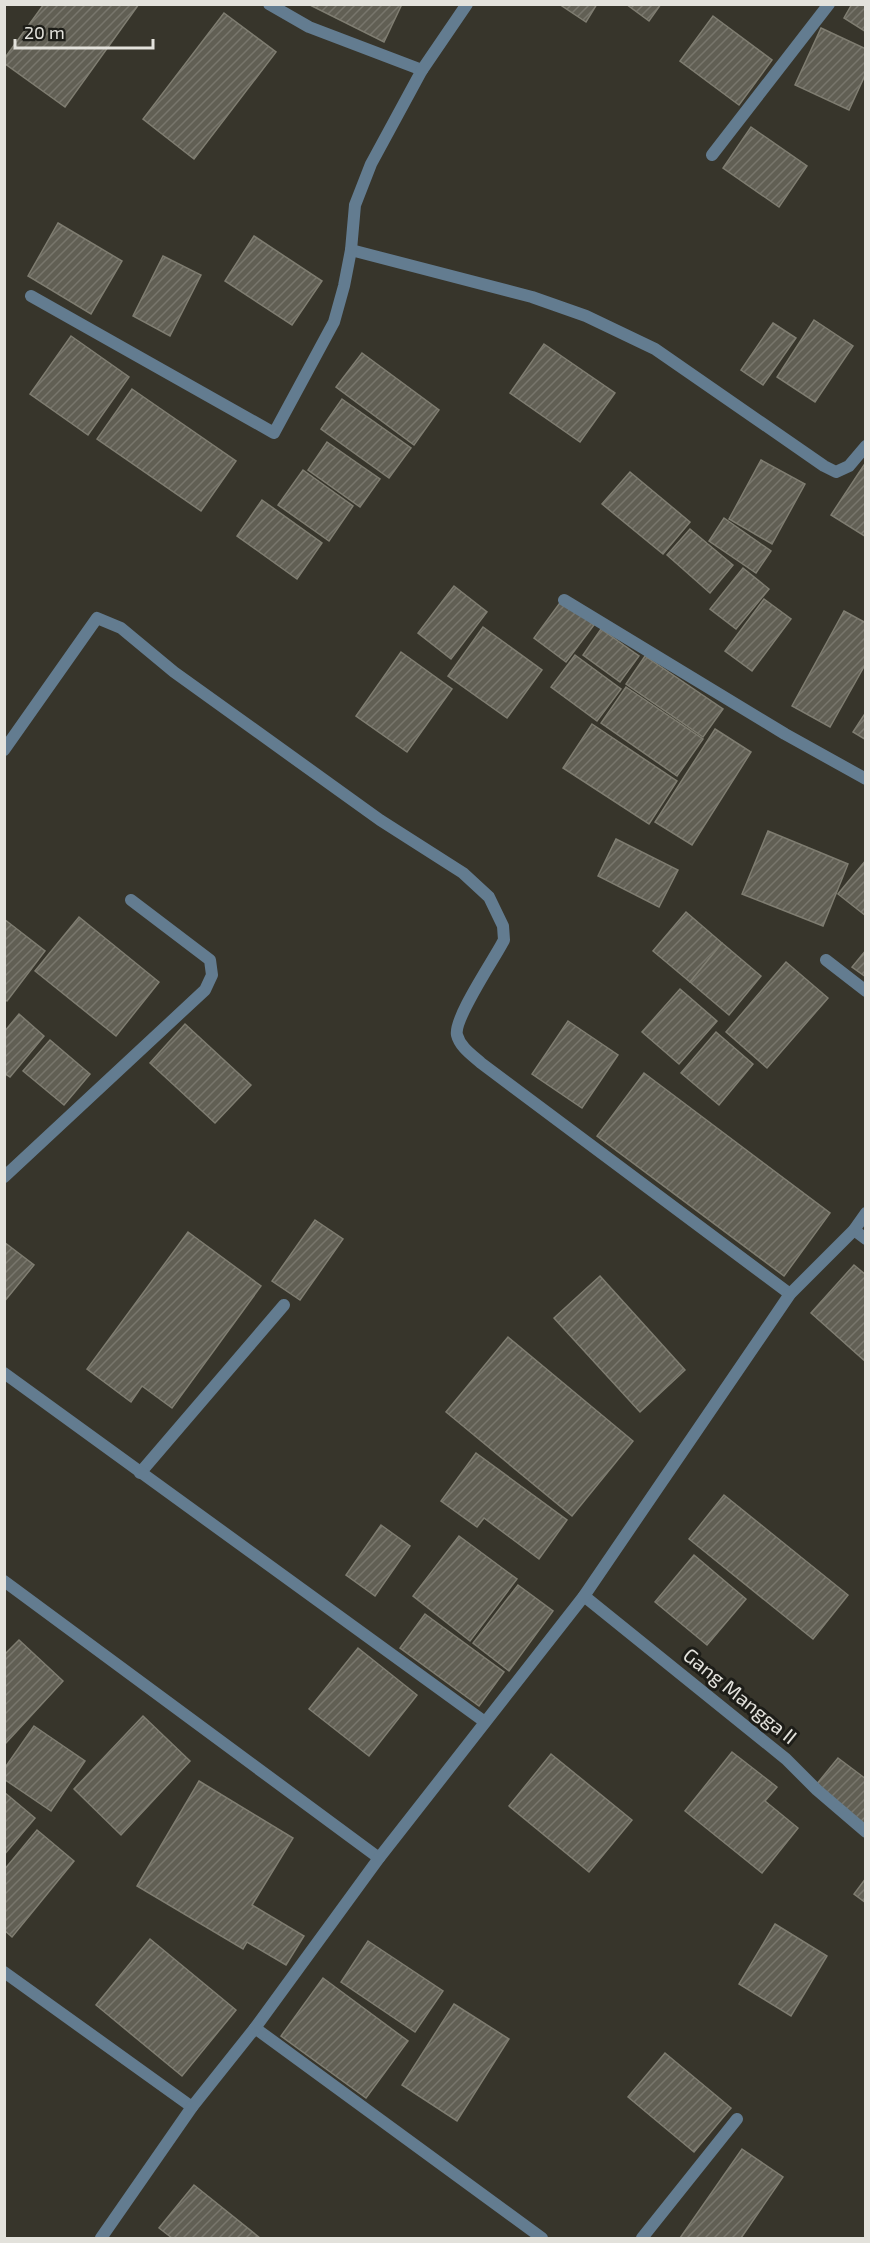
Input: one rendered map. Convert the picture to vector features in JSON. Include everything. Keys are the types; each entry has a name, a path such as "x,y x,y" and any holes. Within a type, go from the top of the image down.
{"street":[{"path":"269,4 309,27 422,70"},
{"path":"31,296 274,433 334,322 351,250 355,206 371,164 422,70 467,4"},
{"path":"712,155 829,4"},
{"path":"351,250 532,297 586,316 655,349 836,472 849,466 866,446"},
{"path":"564,600 785,734 866,779"},
{"path":"4,750 97,618 121,628 174,672 380,820 463,873 489,897 503,926 504,940 460,1016 456,1032 460,1043 481,1063 790,1294"},
{"path":"4,1177 205,990 212,975 210,960 131,900"},
{"path":"826,960 866,991"},
{"path":"101,2238 192,2108 255,2028 379,1858 584,1596 790,1294 854,1230 866,1213"},
{"path":"854,1230 866,1239"},
{"path":"140,1473 284,1305"},
{"path":"4,1373 485,1722"},
{"path":"4,1581 379,1858"},
{"name":"Gang Mangga II","path":"584,1596 786,1759 817,1790 866,1832"},
{"path":"4,1972 192,2108"},
{"path":"255,2028 542,2238"},
{"path":"642,2238 737,2119"}],"building":[{"path":"44,4 139,4 65,107 4,63 4,59"},
{"path":"308,4 402,4 384,42"},
{"path":"559,4 597,4 586,22"},
{"path":"626,4 661,4 649,21"},
{"path":"852,4 866,4 866,32 844,18"},
{"path":"224,13 276,52 194,159 143,119"},
{"path":"713,16 772,60 739,105 680,61"},
{"path":"821,28 866,49 866,73 849,110 795,85"},
{"path":"751,127 807,166 779,207 723,168"},
{"path":"58,223 122,261 91,314 28,276"},
{"path":"254,236 322,281 292,325 225,281"},
{"path":"163,256 201,275 170,336 133,316"},
{"path":"814,320 853,346 815,402 777,377"},
{"path":"773,323 796,338 763,385 741,370"},
{"path":"71,336 129,377 88,435 30,394"},
{"path":"544,344 615,393 580,442 510,393"},
{"path":"362,353 439,410 414,445 336,387"},
{"path":"132,389 236,461 201,511 97,439"},
{"path":"342,399 411,448 389,478 321,429"},
{"path":"327,442 380,479 360,507 308,470"},
{"path":"761,460 805,484 772,544 729,519"},
{"path":"866,462 866,537 831,515"},
{"path":"303,470 353,506 329,541 278,505"},
{"path":"630,472 690,522 663,554 602,504"},
{"path":"262,500 322,543 297,579 237,536"},
{"path":"724,518 771,551 756,573 709,541"},
{"path":"690,529 733,565 710,593 667,555"},
{"path":"743,568 769,589 736,629 710,609"},
{"path":"454,586 487,612 451,659 418,633"},
{"path":"764,599 791,619 752,671 725,651"},
{"path":"562,600 594,625 566,662 534,638"},
{"path":"844,611 866,623 866,663 830,727 792,706"},
{"path":"483,627 542,670 507,718 448,676"},
{"path":"601,629 639,656 620,682 583,655"},
{"path":"401,652 452,689 407,752 356,716"},
{"path":"575,655 621,689 597,721 551,687"},
{"path":"645,656 723,709 703,737 626,684"},
{"path":"626,687 703,739 677,776 601,723"},
{"path":"866,712 866,740 853,732"},
{"path":"592,724 677,781 649,824 563,768"},
{"path":"715,729 751,752 692,845 655,822"},
{"path":"768,831 848,864 823,926 742,894"},
{"path":"616,839 678,870 659,907 598,876"},
{"path":"866,860 866,916 838,894"},
{"path":"686,912 722,943 690,982 653,951"},
{"path":"79,917 159,982 116,1036 35,971"},
{"path":"4,919 45,951 7,1001 4,999"},
{"path":"722,943 761,976 729,1015 690,982"},
{"path":"866,950 866,977 852,967"},
{"path":"786,962 828,998 767,1068 726,1032"},
{"path":"680,989 717,1021 679,1064 642,1032"},
{"path":"19,1014 44,1036 10,1077 4,1073 4,1032"},
{"path":"568,1021 618,1055 582,1108 532,1074"},
{"path":"185,1024 251,1085 215,1123 150,1063"},
{"path":"716,1032 753,1064 719,1105 681,1073"},
{"path":"50,1040 90,1074 64,1105 23,1071"},
{"path":"644,1073 830,1213 784,1276 597,1136"},
{"path":"315,1220 343,1239 300,1300 272,1281"},
{"path":"188,1232 261,1286 172,1408 142,1386 131,1402 87,1369"},
{"path":"4,1242 34,1265 4,1302"},
{"path":"854,1265 866,1275 866,1362 811,1313"},
{"path":"600,1276 685,1370 640,1412 554,1318"},
{"path":"508,1337 633,1441 572,1516 446,1412"},
{"path":"476,1453 567,1520 539,1559 484,1518 477,1527 441,1501"},
{"path":"724,1495 848,1595 813,1639 689,1539"},
{"path":"381,1525 410,1546 375,1596 346,1575"},
{"path":"459,1536 517,1579 470,1641 413,1596"},
{"path":"694,1555 746,1599 707,1645 655,1602"},
{"path":"518,1585 553,1611 509,1671 473,1643"},
{"path":"425,1614 504,1672 479,1706 400,1648"},
{"path":"19,1640 63,1681 4,1745 4,1655"},
{"path":"358,1648 417,1695 369,1756 309,1709"},
{"path":"143,1716 190,1761 121,1835 74,1789"},
{"path":"34,1726 85,1761 51,1811 4,1779 4,1769"},
{"path":"732,1752 777,1787 765,1801 798,1828 762,1873 685,1811"},
{"path":"551,1754 632,1820 589,1872 509,1806"},
{"path":"838,1758 866,1779 866,1825 816,1785"},
{"path":"199,1781 293,1838 252,1905 304,1936 286,1965 247,1942 243,1949 137,1886"},
{"path":"4,1792 35,1818 4,1855"},
{"path":"37,1830 74,1861 12,1937 4,1930 4,1870"},
{"path":"866,1878 866,1903 854,1894"},
{"path":"775,1924 827,1956 791,2016 739,1984"},
{"path":"150,1939 236,2010 182,2076 96,2005"},
{"path":"368,1941 443,1991 415,2032 341,1982"},
{"path":"323,1978 408,2041 366,2098 281,2036"},
{"path":"454,2004 509,2039 457,2121 402,2085"},
{"path":"665,2053 731,2108 694,2152 628,2097"},
{"path":"742,2149 783,2177 741,2238 680,2238"},
{"path":"194,2185 260,2238 172,2238 159,2228"}]}
